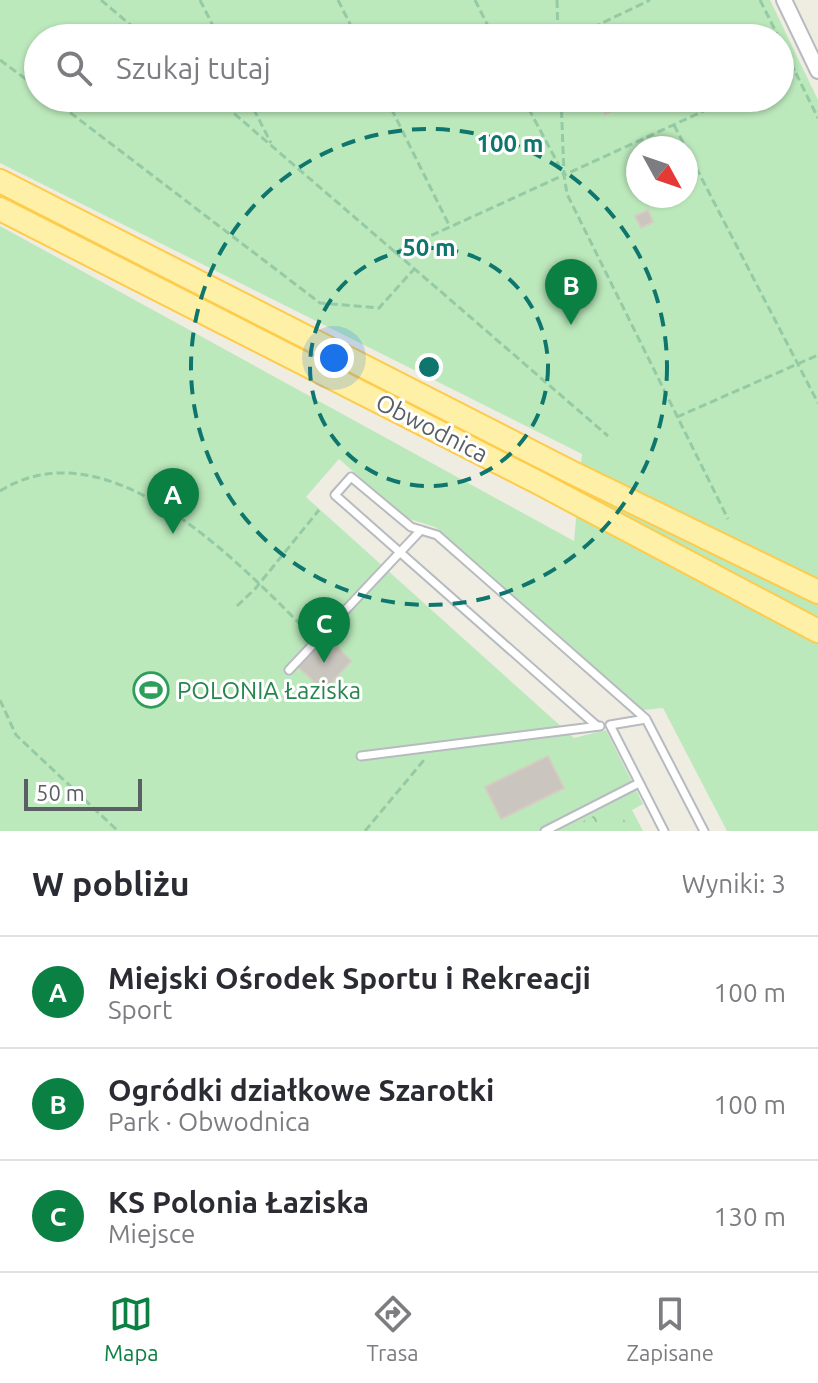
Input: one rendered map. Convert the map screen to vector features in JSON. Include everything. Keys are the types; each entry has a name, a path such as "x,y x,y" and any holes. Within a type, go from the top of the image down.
{"main road":[{"name":"Obwodnica","path":"0,181 573,473 818,592"},
{"name":"Obwodnica","path":"0,209 553,490 818,631"}],"street":[{"path":"784,0 813,64"}],"lane":[{"path":"597,726 335,495 351,477 411,527 437,535 646,719 704,831"},
{"path":"289,670 421,530"},
{"path":"361,756 646,719"},
{"path":"610,725 664,831"},
{"path":"545,831 639,783"}],"path":[{"path":"101,0 129,24"},
{"path":"200,0 212,24"},
{"path":"338,0 350,24"},
{"path":"475,0 487,24"},
{"path":"557,0 558,24"},
{"path":"600,24 650,0"},
{"path":"760,0 772,24"},
{"path":"0,60 24,78"},
{"path":"813,64 794,69 818,118"},
{"path":"69,112 320,303 379,308 415,268"},
{"path":"232,112 608,436"},
{"path":"255,112 273,147"},
{"path":"393,112 450,227"},
{"path":"530,112 564,175"},
{"path":"562,112 567,194 728,519"},
{"path":"395,252 702,112"},
{"path":"674,125 818,403"},
{"path":"677,417 818,355"},
{"path":"0,491 14,483 42,476 69,474 98,478 131,489 182,519 259,583 301,625"},
{"path":"237,606 319,510"},
{"path":"0,700 16,735 118,831"},
{"path":"365,831 435,747"}],"green space":[{"path":"0,0 770,0 782,24 24,24 24,112 794,112 794,50 818,100 818,831 727,831 663,708 643,710 435,527 406,518 339,459 306,497 574,738 606,730 643,804 632,810 643,831 0,831 0,226 574,541 582,454 0,163"},
{"path":"615,805 631,831 564,831"}],"building":[{"path":"648,210 653,222 641,228 635,216"},
{"path":"326,635 351,661 324,691 297,666"},
{"path":"548,756 564,788 501,819 485,787"}],"place":[{"name":"Ogródki działkowe Szarotki","path":"571,325"},
{"name":"Miejski Ośrodek Sportu i Rekreacji","path":"173,534"},
{"name":"KS Polonia Łaziska","path":"324,663"},
{"name":"POLONIA Łaziska","path":"151,690"}]}
